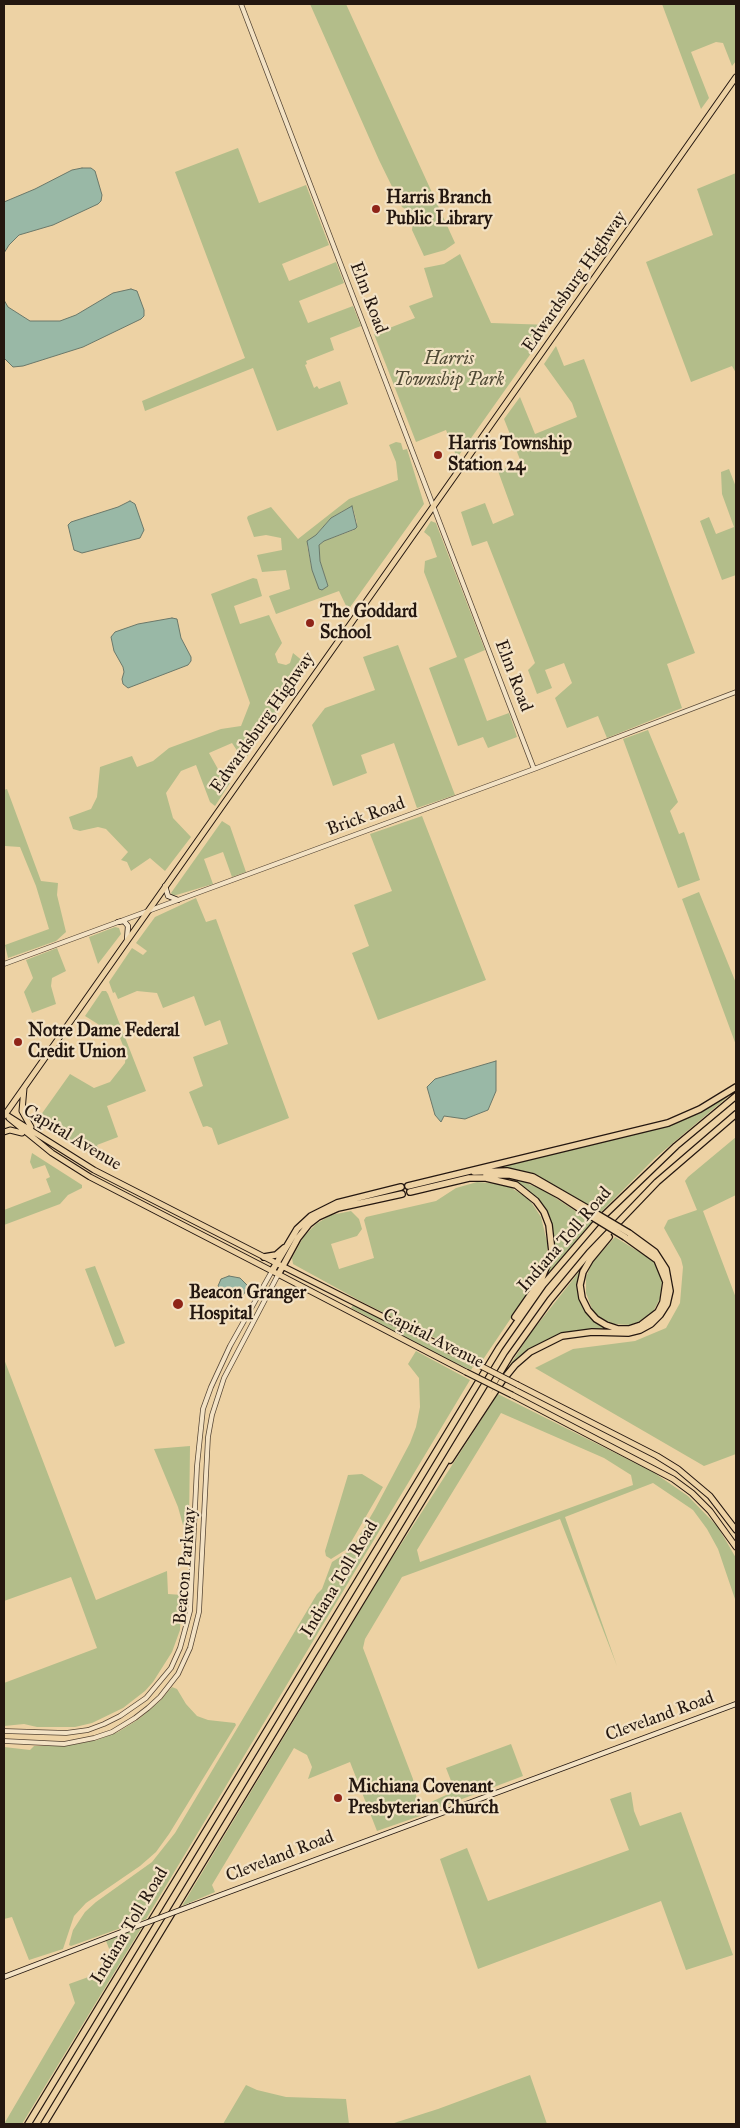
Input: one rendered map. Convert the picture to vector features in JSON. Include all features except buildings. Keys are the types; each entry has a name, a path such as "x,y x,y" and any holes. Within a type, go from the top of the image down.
{"highway":[{"path":"436,1476 450,1461 502,1381 515,1365 530,1352 562,1336 592,1332 628,1333 640,1330 651,1324 660,1315 667,1304 670,1291 666,1269 655,1252 531,1180 510,1175 490,1174 409,1189 462,1173 668,1123 700,1109 736,1087"},
{"name":"Indiana Toll Road","path":"28,2124 499,1348 543,1286 596,1224 676,1146 736,1096"},
{"name":"Indiana Toll Road","path":"44,2124 436,1476 501,1370 530,1327 576,1268 643,1195 700,1143 736,1114"},
{"path":"462,1173 496,1170 520,1173 547,1183 590,1213"},
{"path":"469,1178 501,1180 516,1184 527,1192 544,1212 552,1239 552,1252 542,1278 508,1327 499,1348"},
{"path":"264,1257 276,1255 302,1225 321,1210 337,1203 401,1187"},
{"path":"276,1272 302,1232 318,1217 338,1208 402,1194"},
{"path":"627,1235 657,1260 665,1278 666,1288 663,1302 658,1312 651,1319 642,1325 630,1329 618,1329 596,1319 588,1310 582,1298 580,1285 583,1272 590,1260 643,1195"},
{"path":"280,1265 290,1241"}],"main road":[{"name":"Edwardsburg Highway","path":"4,1115 736,77"},
{"path":"165,886 168,896 178,900"},
{"path":"118,922 124,921 128,926 127,940"},
{"path":"25,1086 22,1111 33,1134"},
{"name":"Capital Avenue","path":"4,1115 94,1170 657,1456 710,1496 736,1530"},
{"path":"4,1132 16,1130 33,1134"},
{"name":"Capital Avenue","path":"33,1134 90,1177 673,1479 710,1511 736,1547"},
{"name":"Cleveland Road","path":"4,1977 736,1704"}],"street":[{"name":"Elm Road","path":"241,4 534,769"},
{"name":"Brick Road","path":"4,964 534,769 736,692"},
{"name":"Beacon Parkway","path":"4,1731 66,1733 88,1730 104,1724 120,1716 146,1698 171,1668 180,1648 190,1611 197,1466 203,1409 210,1387 230,1346 276,1272"},
{"name":"Beacon Parkway","path":"4,1742 64,1744 112,1732 148,1708 160,1697 178,1674 190,1648 198,1612 208,1437 212,1415 222,1383 276,1272"}],"green space":[{"path":"310,4 346,4 455,243 445,250 424,256 412,230 413,222 408,211 402,207 379,160"},
{"path":"662,4 736,4 736,61 732,66 723,43 716,42 691,52 709,98 701,109"},
{"path":"238,148 259,203 306,185 329,245 282,264 289,281 336,262 344,283 299,301 308,323 353,306 361,326 330,338 334,350 306,361 307,364 305,365 314,388 317,386 319,389 340,381 348,404 277,431 253,368 145,411 142,401 245,358 175,172"},
{"path":"736,173 736,373 732,366 691,382 646,262 713,235 697,189"},
{"name":"Harris Township Park","path":"460,254 491,323 551,325 457,458 446,430 416,442 374,334 415,318 409,306 433,297 424,268 444,264"},
{"path":"556,346 564,366 584,359 695,653 667,664 682,708 607,738 598,716 567,728 555,698 572,683 564,663 545,670 552,688 537,694 528,670 535,663 487,541 472,546 461,512 485,503 493,524 514,515 498,471 521,462 504,419 520,397 535,434 577,417 572,403 544,364"},
{"path":"396,442 401,443 403,450 407,449 424,504 348,610 339,591 276,614 269,596 290,589 286,570 262,572 257,555 282,550 281,538 266,535 254,537 247,518 248,516 271,507 298,539 349,499 398,480 396,462 389,445","holes":["348,508 353,508 357,523 354,530 324,541 319,545 320,561 328,586 312,570 307,545 331,518"]},
{"path":"729,469 736,487 736,575 722,580 700,521 709,517 716,534 734,527 722,494 721,472"},
{"path":"431,521 436,523 485,650 464,659 487,721 509,713 517,737 488,748 483,737 458,746 429,668 457,657 424,572 425,561 437,557 430,537 424,532"},
{"path":"253,578 257,579 262,596 234,606 240,624 269,615 282,643 275,654 278,663 286,665 290,663 293,653 309,666 244,761 232,743 209,753 223,778 230,783 215,806 210,802 196,765 181,771 166,793 173,818 191,837 165,871 150,858 131,871 127,862 121,860 128,852 106,829 98,827 80,831 73,829 69,817 91,809 97,797 100,767 132,756 137,767 153,761 169,748 221,729 241,726 250,703 211,594"},
{"path":"398,645 455,795 417,808 394,743 361,755 367,773 333,786 312,725 325,708 375,690 363,657"},
{"path":"648,730 678,802 670,811 679,834 684,832 700,880 678,888 623,739"},
{"path":"7,789 41,881 58,883 57,895 66,932 56,941 8,958 5,945 49,929 36,886 20,847 5,846 4,790"},
{"path":"422,816 486,980 378,1020 352,953 369,946 354,905 392,891 370,834"},
{"path":"222,821 230,826 246,872 232,877 223,852 204,859 213,884 173,896 171,893"},
{"path":"699,892 736,983 736,1045 682,899"},
{"path":"196,898 206,922 216,919 289,1118 218,1145 212,1128 203,1127 189,1092 203,1086 193,1057 228,1044 220,1020 205,1026 194,996 163,1008 157,993 137,991 118,999 115,992 113,993 109,982 132,948 143,955 147,951 136,943 155,917"},
{"path":"115,927 119,928 121,934 98,964 89,937"},
{"path":"57,948 66,971 52,978 51,986 56,1004 32,1013 24,992 33,978 26,960"},
{"path":"102,991 106,991 108,994 146,1091 107,1106 118,1137 97,1145 101,1155 95,1157 38,1119 70,1074 94,1088 110,1082 125,1063 126,1053 120,1038 85,1016"},
{"path":"736,1090 655,1158 601,1212 533,1173 497,1166 646,1131 709,1107"},
{"path":"736,1137 736,1195 703,1211 736,1298 736,1454 704,1466 535,1368 573,1349 635,1341 666,1328 680,1303 683,1267 681,1259 664,1228 668,1220 697,1210 685,1181"},
{"path":"32,1153 82,1185 82,1188 68,1195 60,1204 4,1225 4,1210 51,1192 46,1179 50,1177 45,1165 33,1169 30,1162"},
{"path":"510,1179 524,1182 545,1191 592,1222 547,1275 554,1248 551,1227 539,1201 525,1188"},
{"path":"477,1182 510,1187 529,1199 541,1217 548,1246 545,1263 536,1281 482,1361 364,1303 293,1264 292,1258 304,1236 316,1224 331,1215 351,1211 359,1219 362,1229 357,1236 331,1244 339,1269 374,1258 364,1220 366,1217 436,1201 456,1188"},
{"path":"615,1237 652,1260 657,1266 662,1282 660,1298 653,1312 630,1325 613,1324 599,1317 592,1309 586,1293 586,1277 592,1263"},
{"path":"95,1266 125,1343 115,1347 85,1269"},
{"path":"582,1268 581,1301 610,1331 554,1337 534,1347 504,1374 530,1334"},
{"path":"353,1305 473,1367 471,1370 451,1361 351,1308"},
{"path":"416,1351 470,1380 146,1919 71,1946 69,1945 73,1930 85,1912 152,1862 175,1833 317,1594 322,1589 332,1562 351,1550 375,1509 410,1443 416,1427 420,1407 419,1378 408,1364"},
{"path":"4,1359 96,1600 167,1571 168,1594 182,1595 180,1630 172,1652 153,1682 145,1691 123,1708 92,1723 75,1727 37,1727 24,1724 4,1726 4,1683 97,1648 71,1577 4,1601"},
{"path":"498,1394 653,1472 688,1496 718,1527 736,1558 736,1602 718,1549 707,1529 693,1510 653,1483 565,1517 617,1666 560,1519 402,1577 365,1639 363,1648 413,1779 420,1816 377,1831 350,1762 308,1779 312,1767 307,1755 294,1748 212,1885 215,1892 182,1906 385,1569","holes":["501,1413 604,1458 631,1475 633,1485 420,1562 417,1550"]},
{"path":"190,1446 189,1523 183,1525 178,1507 154,1449"},
{"path":"362,1474 383,1487 347,1549 331,1559 326,1556 325,1551 348,1475"},
{"path":"172,1687 177,1689 186,1704 197,1716 208,1720 235,1723 236,1725 156,1852 140,1866 86,1903 74,1916 63,1949 29,1960 12,1917 4,1919 4,1747 30,1750 34,1746 65,1746 97,1740 118,1732 139,1719 160,1701"},
{"path":"511,1744 523,1776 425,1813 422,1806 455,1791 446,1768"},
{"path":"631,1792 634,1811 640,1826 681,1812 733,1955 686,1970 661,1901 478,1969 440,1859 467,1848 488,1901 629,1850 610,1799"},
{"path":"142,1927 22,2124 4,2124 75,2003 69,1984 94,1975 110,1951 106,1941"},
{"path":"530,2075 547,2124 391,2124 438,2109"},
{"path":"246,2085 257,2090 286,2097 346,2099 349,2124 223,2124"}],"shaded area":[{"path":"91,168 95,171 102,195 101,201 53,225 19,235 4,253 4,202 72,170"},
{"path":"131,289 137,291 144,310 144,316 141,319 83,347 23,366 13,367 4,358 4,300 8,307 30,321 60,321 76,315 113,293"},
{"path":"130,501 135,504 144,530 140,538 82,553 74,550 68,525 71,522 118,507"},
{"path":"352,506 357,527 319,545 320,561 328,586 322,590 319,589 312,570 307,541 316,535 331,518"},
{"path":"172,618 177,619 181,638 191,657 191,661 188,665 128,688 123,684 123,667 114,651 111,637 115,632 138,624"},
{"path":"496,1061 496,1091 488,1110 465,1119 444,1116 441,1122 435,1115 427,1087 435,1079"},
{"path":"229,1276 240,1278 247,1285 244,1294 238,1300 229,1296 218,1286 221,1279"}],"place":[{"name":"Harris Branch Public Library","path":"376,209"},
{"name":"Harris Township Station 24","path":"438,455"},
{"name":"The Goddard School","path":"310,623"},
{"name":"Notre Dame Federal Credit Union","path":"18,1042"},
{"name":"Beacon Granger Hospital","path":"178,1304"},
{"name":"Michiana Covenant Presbyterian Church","path":"338,1798"}]}
